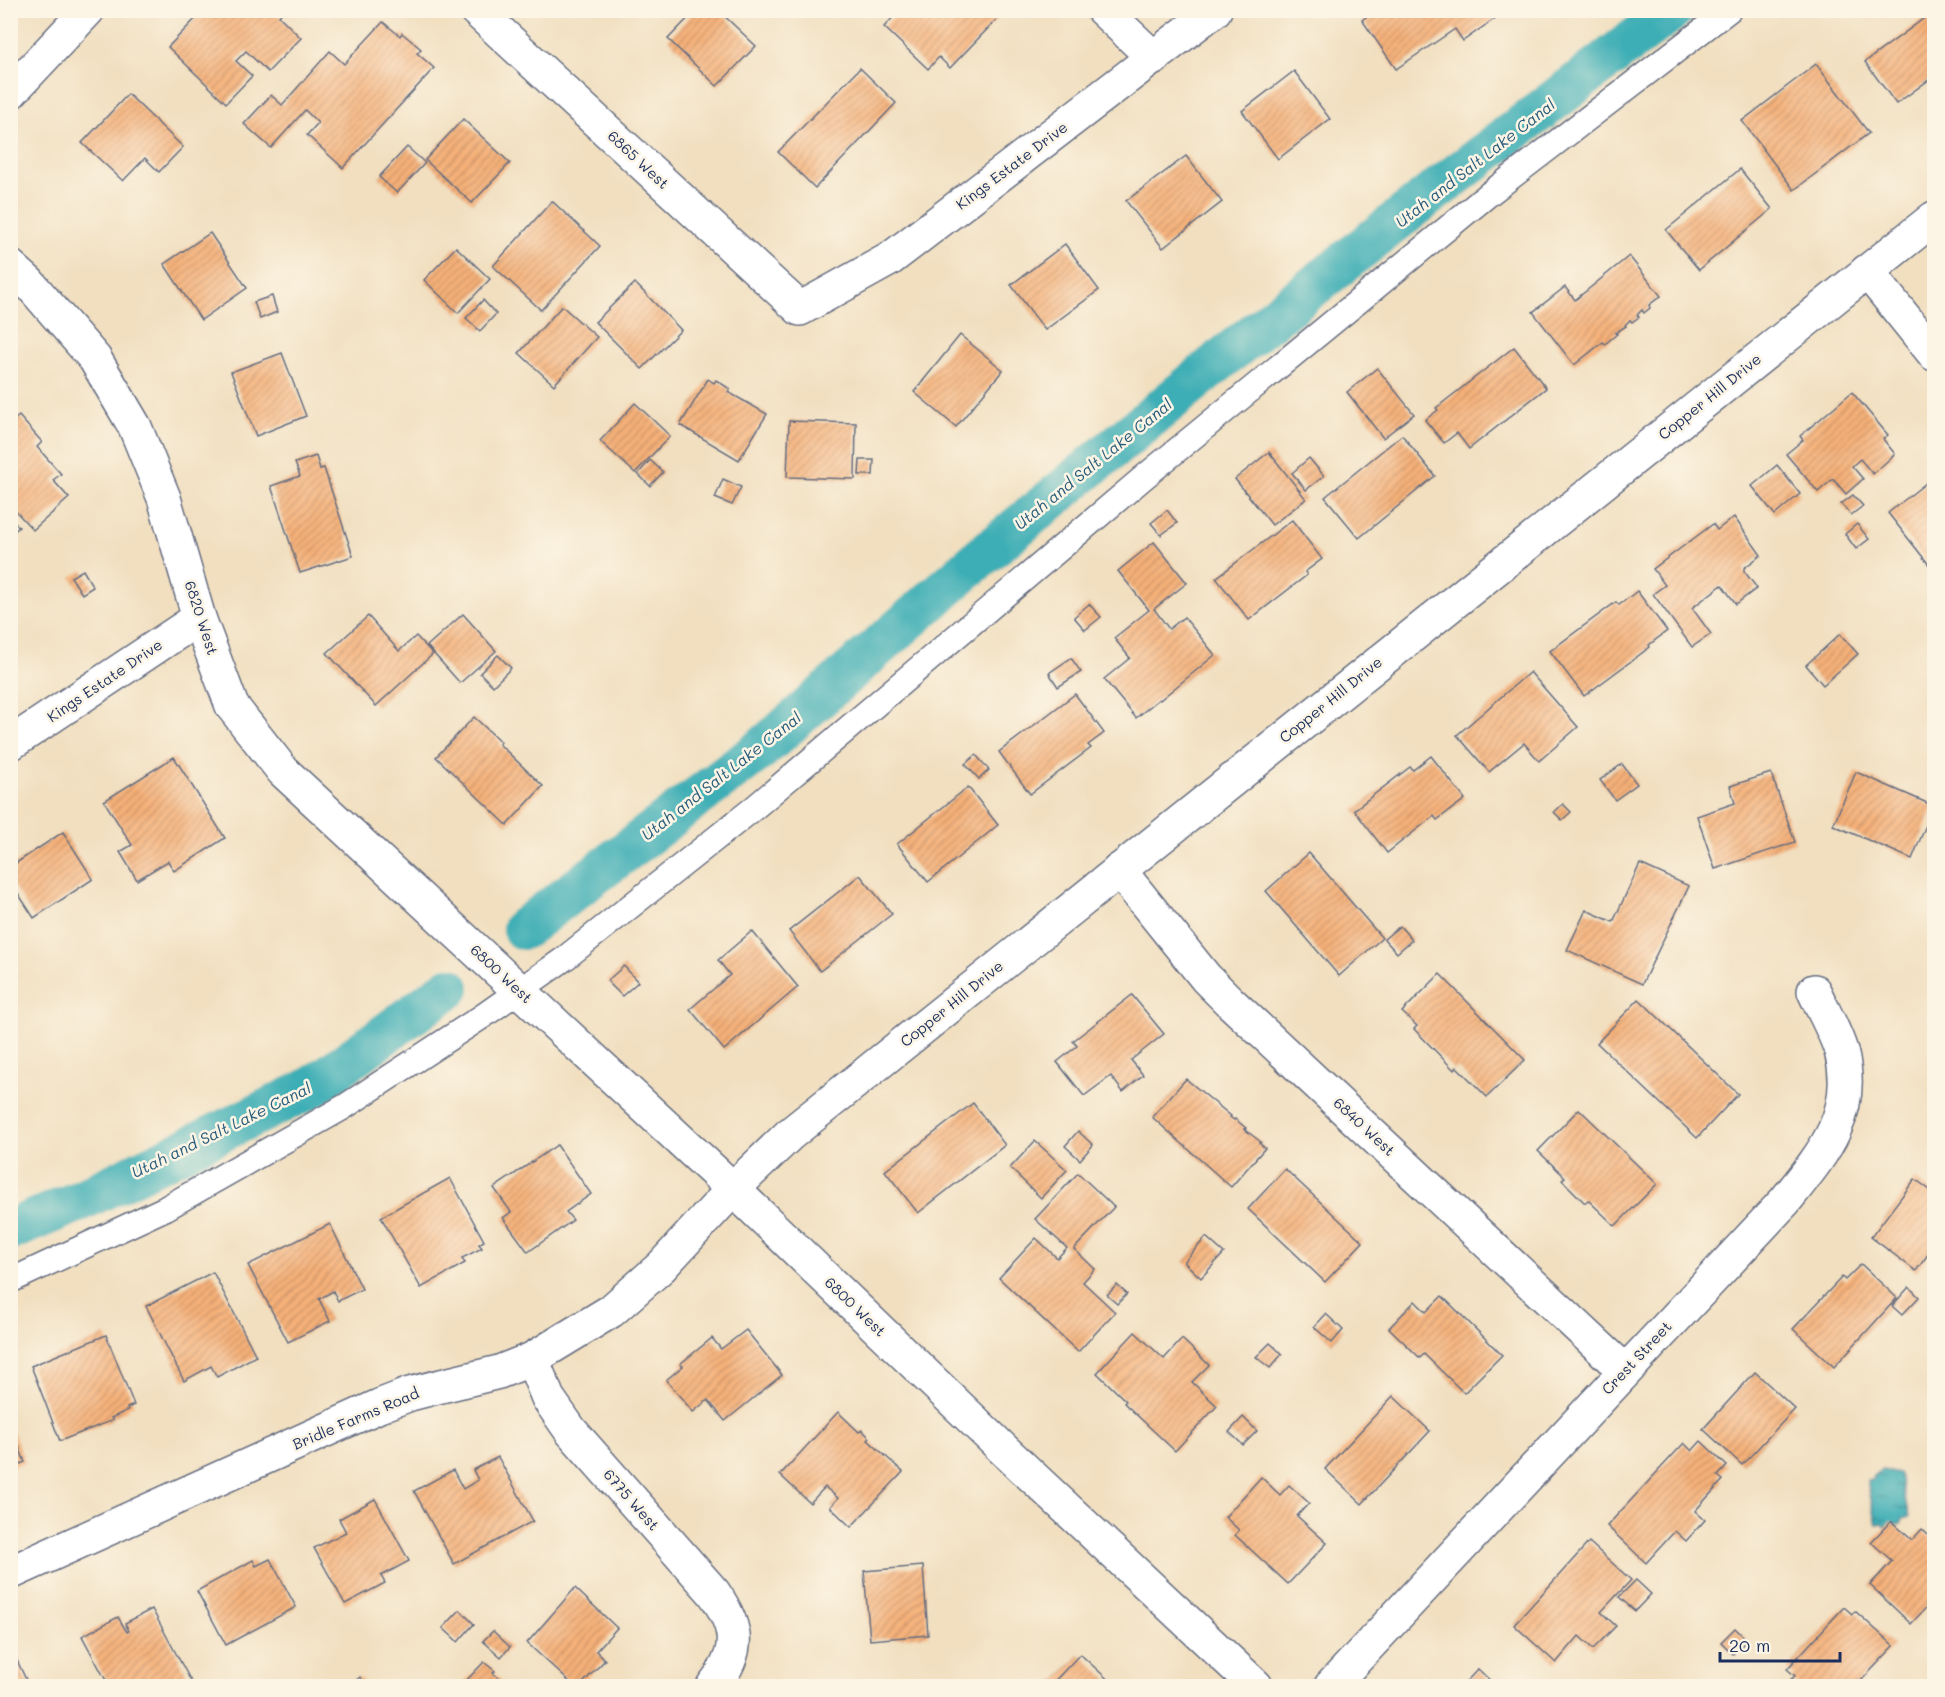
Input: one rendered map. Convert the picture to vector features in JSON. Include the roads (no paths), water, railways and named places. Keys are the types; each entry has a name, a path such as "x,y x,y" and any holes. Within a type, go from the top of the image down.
{"street":[{"path":"10,93 88,10"},
{"name":"6865 West","path":"476,10 800,309"},
{"path":"1103,10 1154,58"},
{"name":"Kings Estate Drive","path":"800,309 890,260 1215,10"},
{"name":"Copper Hill Drive","path":"733,1189 789,1136 1935,218"},
{"name":"6820 West","path":"10,266 29,283 94,359 135,427 164,498 199,618 232,706 283,771 452,929"},
{"path":"1867,271 1935,354"},
{"name":"Kings Estate Drive","path":"10,744 199,618"},
{"name":"6840 West","path":"1119,870 1206,978 1223,995 1624,1370"},
{"name":"6800 West","path":"452,929 733,1189 994,1441 1256,1686"},
{"name":"Crest Street","path":"1331,1686 1624,1370 1785,1201 1822,1151 1835,1129 1843,1107 1846,1088 1840,1049 1814,992"},
{"name":"Bridle Farms Road","path":"10,1573 379,1406 420,1391 499,1372 532,1359 611,1311 661,1267 733,1189"},
{"name":"6775 West","path":"532,1359 548,1398 570,1431 714,1593 724,1608 731,1623 734,1638 732,1653 725,1670 713,1686"}],"lane":[{"path":"10,1281 166,1208 344,1107 564,959 754,808 1143,478 1480,201 1730,10"}],"water":[{"path":"1881,1470 1899,1473 1909,1517 1903,1519 1901,1524 1886,1527 1882,1523 1877,1524 1867,1481 1872,1480 1873,1476"}],"waterway":[{"name":"Utah and Salt Lake Canal","path":"523,929 760,750 981,557 1229,353 1423,200 1673,10"},
{"name":"Utah and Salt Lake Canal","path":"10,1230 77,1202 311,1088 449,988"}]}
